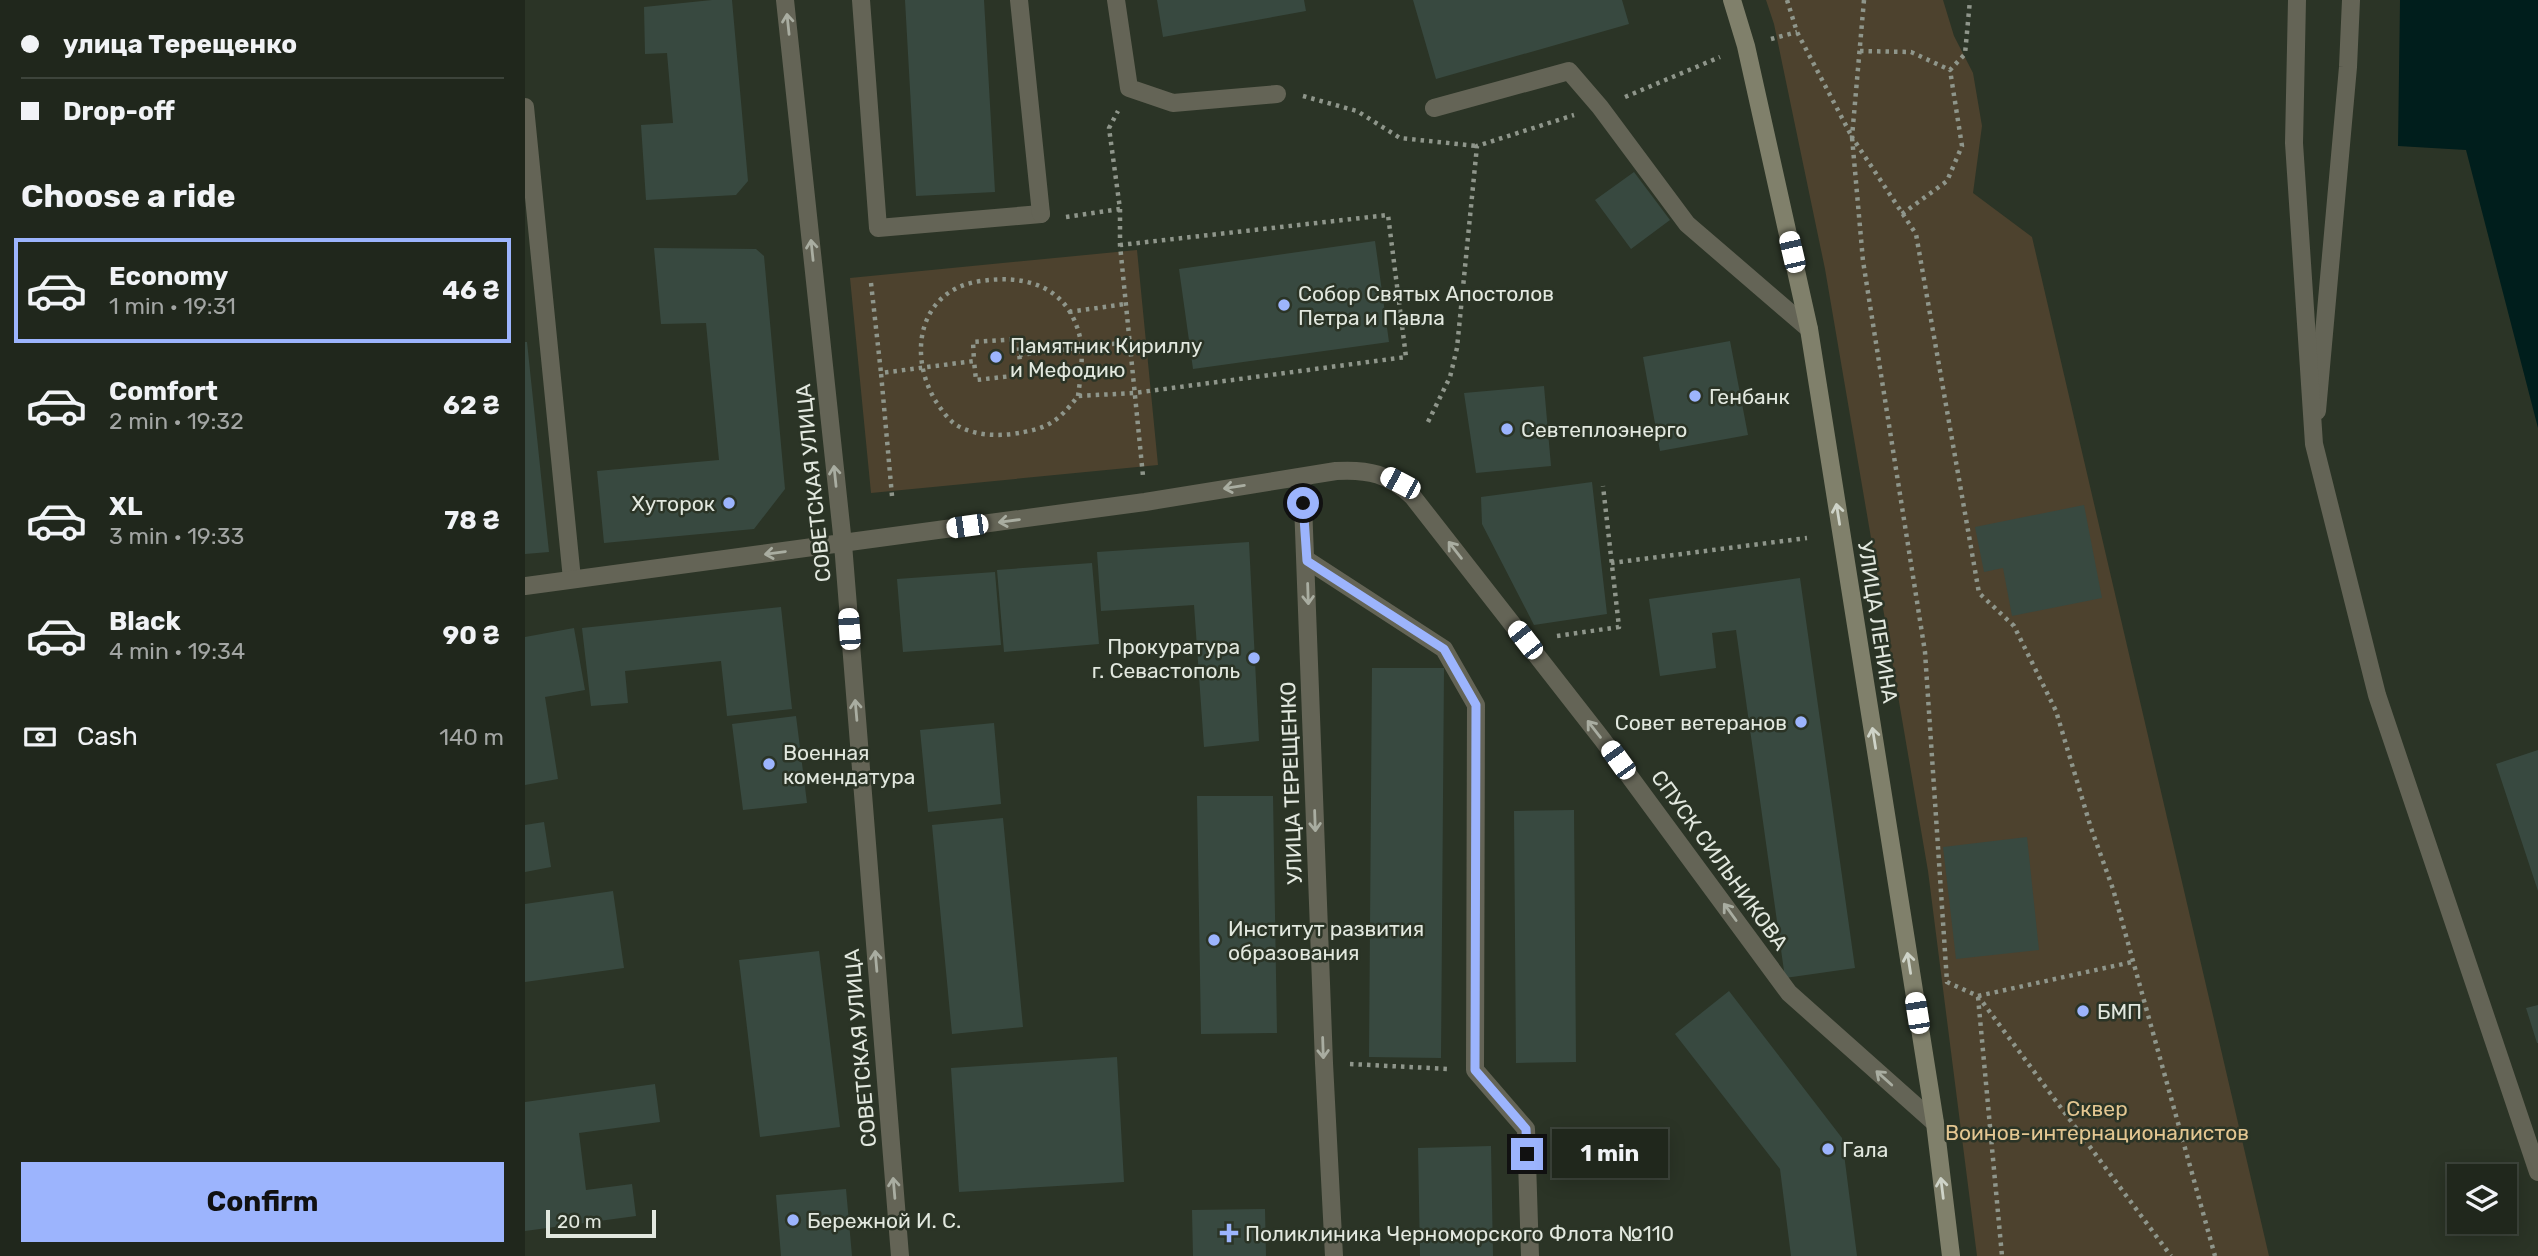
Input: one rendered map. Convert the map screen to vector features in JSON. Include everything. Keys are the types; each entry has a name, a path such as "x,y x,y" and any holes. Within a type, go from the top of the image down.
{"main road":[{"name":"УЛИЦА ЛЕНИНА","path":"1732,0 1746,46 1809,329 1935,1123 1951,1256"}],"street":[{"name":"СОВЕТСКАЯ УЛИЦА","path":"785,0 842,544 900,1256"},
{"path":"861,0 878,228 1050,216 1019,0"},
{"path":"1116,0 1129,88 1173,103 1277,94"},
{"path":"2297,0 2294,142 2314,444 2377,695 2538,1172"},
{"path":"2314,444 2349,67 2351,0"},
{"path":"1434,108 1569,71 1600,107 1686,224 1809,329"},
{"path":"525,107 572,579"},
{"name":"СПУСК СИЛЬНИКОВА","path":"525,586 1146,502 1353,470 1374,472 1400,483 1413,497 1602,739 1789,993 1935,1123"},
{"name":"УЛИЦА ТЕРЕЩЕНКО","path":"1302,477 1333,1256"},
{"path":"1307,561 1444,649 1476,705 1475,1070 1526,1129 1530,1256"}],"path":[{"path":"1787,0 1797,32 1853,137 1916,234 1979,593 2014,626 2056,711 2091,828 2113,889 2215,1256"},
{"path":"1864,0 1853,137 1863,261 1925,652 1947,982 1978,996 2171,1256"},
{"path":"1950,70 1965,54 1970,0"},
{"path":"1309,97 1357,111 1400,138 1477,146 1600,107 1746,46"},
{"path":"1860,51 1911,52 1950,70"},
{"path":"1902,214 1947,181 1962,146 1950,70"},
{"path":"1109,128 1120,209 1125,304 1146,502"},
{"path":"1428,422 1450,377 1457,348 1477,146"},
{"path":"1050,216 1120,209"},
{"path":"1079,396 1134,393 1406,357 1388,215 1120,245"},
{"path":"1004,277 1033,282 1062,298 1069,312 1078,327 1082,361 1079,396 1061,418 1033,431 994,436 958,427 926,383 921,352 924,322 943,296 969,282 1004,277"},
{"path":"871,283 892,495"},
{"path":"1069,312 1125,304"},
{"path":"1018,339 1021,375 976,380 974,361 973,342 1018,339"},
{"path":"1019,355 1129,342"},
{"path":"881,373 974,361"},
{"path":"1525,640 1619,627 1603,486"},
{"path":"1611,563 1807,538"},
{"path":"1978,996 2132,962"},
{"path":"1978,996 2002,1256"},
{"path":"1324,1063 1475,1070"}],"green space":[{"name":"Сквер Воинов-интернационалистов","path":"1766,0 1943,0 1954,36 1973,73 1982,126 1973,193 2032,237 2269,1256 1977,1256 1928,871 1825,269 1774,24"},
{"path":"1137,250 1158,465 871,493 850,278"}],"water":[{"path":"2400,0 2538,0 2538,428 2466,150 2398,146"}],"building":[{"path":"732,0 748,181 736,195 646,200 641,125 673,123 667,53 645,54 644,7"},
{"path":"905,0 984,0 995,192 916,196"},
{"path":"1157,0 1304,0 1306,11 1163,37"},
{"path":"1413,0 1622,0 1629,24 1436,79"},
{"path":"1634,172 1670,220 1631,249 1595,200"},
{"name":"Собор Святых Апостолов Петра и Павла","path":"1375,241 1389,342 1193,369 1179,269"},
{"path":"654,248 756,249 764,256 785,489 754,529 604,543 597,471 719,460 706,323 661,324"},
{"path":"1730,341 1748,435 1660,451 1643,357"},
{"path":"525,342 549,552 525,554"},
{"path":"1544,386 1551,466 1476,473 1464,393"},
{"path":"1592,482 1607,614 1534,625 1482,524 1481,497"},
{"path":"2084,505 2102,598 2012,616 2003,568 1984,572 1975,527"},
{"path":"1249,542 1259,741 1204,747 1194,605 1101,611 1097,552"},
{"path":"1092,563 1099,644 1004,652 997,570"},
{"path":"995,572 1001,645 903,652 897,579"},
{"path":"1800,578 1855,968 1785,978 1736,630 1712,633 1716,668 1660,676 1649,599"},
{"path":"781,607 792,709 727,716 721,661 625,671 628,703 591,706 582,628"},
{"path":"574,628 585,690 545,697 558,779 525,785 525,637"},
{"path":"1372,668 1444,668 1441,1058 1369,1057"},
{"path":"796,716 807,803 743,810 732,724"},
{"path":"994,723 1001,804 928,812 920,730"},
{"path":"2538,750 2538,891 2496,764"},
{"path":"1197,796 1273,796 1277,1033 1201,1034"},
{"path":"1574,810 1576,1062 1516,1063 1514,811"},
{"path":"1003,818 1023,1027 952,1034 932,825"},
{"path":"544,822 551,867 525,872 525,825"},
{"path":"2027,837 2039,950 1956,959 1943,847"},
{"path":"613,891 624,968 525,982 525,904"},
{"path":"819,951 840,1127 760,1137 739,960"},
{"path":"1729,991 1842,1138 1857,1256 1791,1256 1780,1169 1675,1034"},
{"path":"2538,1005 2538,1043 2537,1043 2526,1008"},
{"path":"1117,1057 1124,1182 959,1192 951,1068"},
{"path":"655,1084 660,1122 579,1133 586,1190 632,1184 636,1216 525,1231 525,1102"},
{"path":"1491,1146 1493,1256 1420,1256 1418,1148"},
{"path":"846,1189 852,1256 781,1256 776,1195"},
{"name":"Поликлиника Черноморского Флота №110","path":"1265,1209 1266,1256 1193,1256 1192,1210"}],"place":[{"name":"Собор Святых Апостолов Петра и Павла","path":"1284,305"},
{"name":"Памятник Кириллу и Мефодию","path":"996,357"},
{"name":"Генбанк","path":"1695,396"},
{"name":"Севтеплоэнерго","path":"1507,429"},
{"name":"Хуторок","path":"729,503"},
{"name":"Прокуратура г. Севастополь","path":"1254,658"},
{"name":"Совет ветеранов","path":"1801,722"},
{"name":"Военная комендатура","path":"769,764"},
{"name":"Институт развития образования","path":"1214,940"},
{"name":"БМП","path":"2083,1011"},
{"name":"Гала","path":"1828,1149"},
{"name":"Бережной И. С.","path":"793,1220"},
{"name":"Поликлиника Черноморского Флота №110","path":"1229,1233"}],"route":[{"path":"1303,503 1307,561 1444,649 1476,705 1475,1070 1526,1129 1527,1154"}]}
